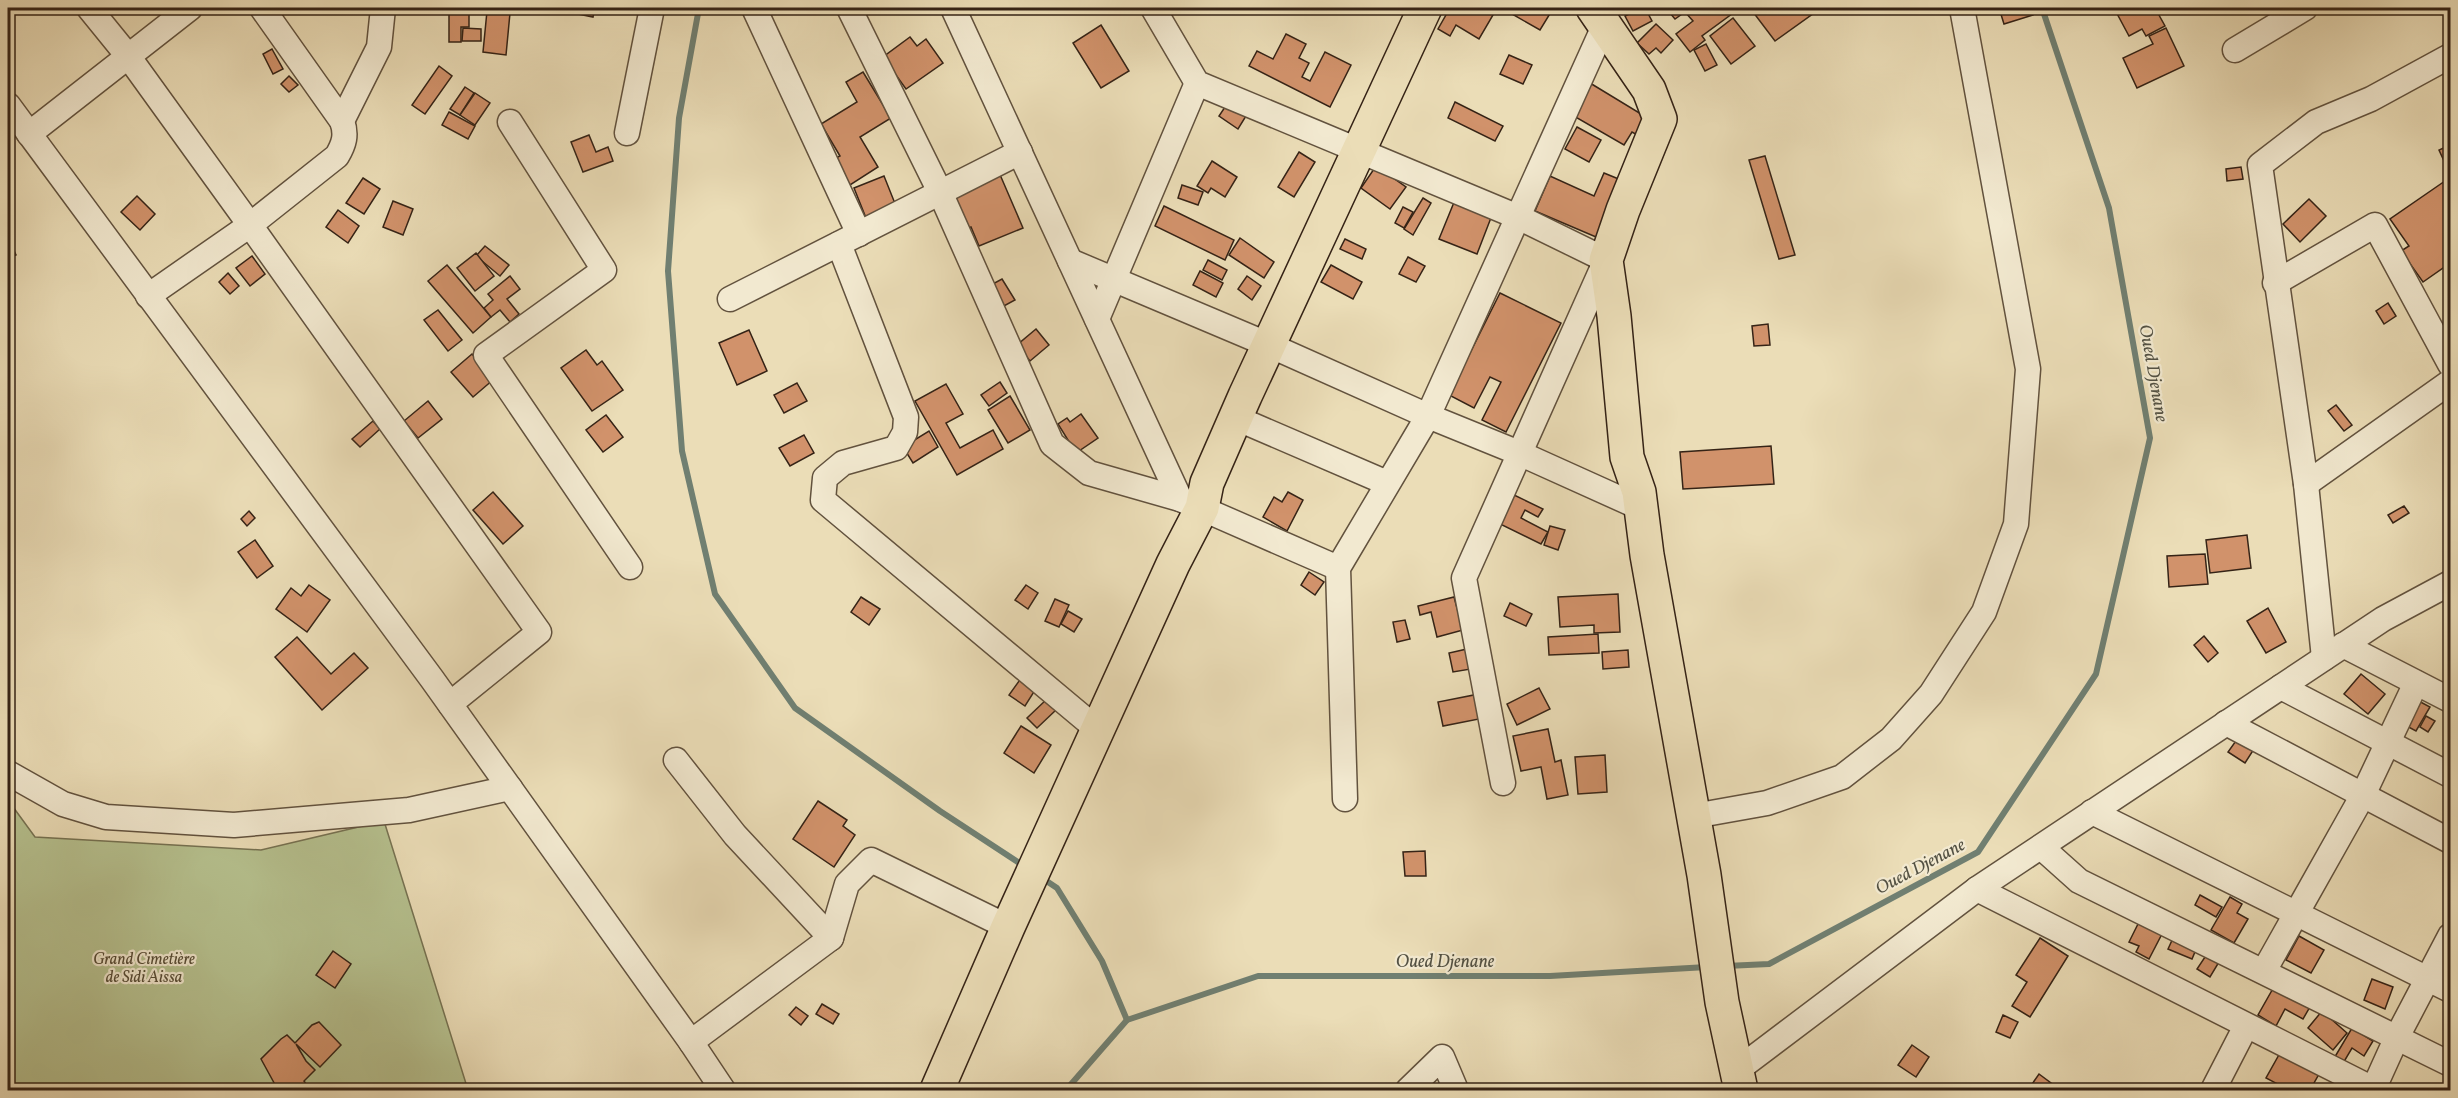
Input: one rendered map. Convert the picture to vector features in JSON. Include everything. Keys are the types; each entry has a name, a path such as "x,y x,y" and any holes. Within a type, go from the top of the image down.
{"main road":[{"path":"937,1090 1173,564 1191,504 1208,483 1269,345 1425,8"},
{"path":"1599,16 1649,90 1660,119 1623,210 1606,260 1614,316 1627,457 1640,500"},
{"path":"1623,210 1642,416 1640,500 1647,555 1704,875 1722,1002 1738,1081"}],"street":[{"path":"89,8 128,56 250,225 539,632 450,704"},
{"path":"29,134 190,8"},
{"path":"148,296 250,225 337,156 343,146 346,132 342,121 262,8"},
{"path":"342,121 379,47 383,8"},
{"path":"627,133 652,8"},
{"path":"754,8 849,239 906,417 905,432 896,448 843,463 825,478 823,500 1098,730"},
{"path":"849,8 940,192 1052,444 1089,473 1191,504 1338,568"},
{"path":"953,8 1097,319 1191,504"},
{"path":"1153,8 1197,83 1518,217 1606,260 1464,578 1503,783"},
{"path":"1694,816 1767,802 1842,777 1891,739 1932,694 1984,612 2016,524 2028,369 1962,8"},
{"path":"2235,50 2305,8"},
{"path":"1345,798 1338,568 1428,416 1518,217 1599,16"},
{"path":"2334,652 2306,484 2260,165 2316,122 2371,99 2451,56"},
{"path":"1097,319 1197,83"},
{"path":"8,105 450,704 724,1087"},
{"path":"510,122 604,270 486,355 630,567"},
{"path":"730,299 1020,152"},
{"path":"2276,283 2375,225 2451,364"},
{"path":"1070,261 1269,345 1428,416 1640,500"},
{"path":"2306,484 2451,382"},
{"path":"1236,418 1387,483"},
{"path":"1738,1081 1977,889 2383,619 2450,584"},
{"path":"2334,652 2416,683 2451,700"},
{"path":"2264,971 2363,795 2416,683"},
{"path":"2281,687 2451,774"},
{"path":"2226,723 2451,840"},
{"path":"676,760 735,835 831,938"},
{"path":"8,773 63,804 106,817 234,825 409,810 510,788"},
{"path":"2092,813 2451,990"},
{"path":"2041,847 2079,881 2451,1064"},
{"path":"691,1042 831,938 847,884 871,860 1012,920"},
{"path":"1977,889 2246,1026 2362,1088 2397,1037 2451,936"},
{"path":"2213,1090 2246,1026"},
{"path":"1408,1090 1442,1057 1456,1090"}],"green space":[{"name":"Grand Cimetière de Sidi Aissa","path":"8,800 35,837 261,850 384,821 468,1090 8,1090"}],"building":[{"path":"569,8 595,8 593,17 568,12"},
{"path":"1450,8 1497,8 1479,39 1456,25 1450,36 1438,29"},
{"path":"1497,8 1508,8 1505,13"},
{"path":"1516,8 1544,8 1551,12 1540,30 1512,14"},
{"path":"1645,8 1652,21 1633,31 1625,16"},
{"path":"1675,8 1740,8 1702,36 1705,40 1690,52 1676,34 1693,21 1685,12 1675,19 1669,12"},
{"path":"1750,8 1810,8 1814,13 1775,41"},
{"path":"1999,8 2031,8 2033,15 2004,24"},
{"path":"2114,8 2155,8 2165,26 2146,36 2142,29 2129,36"},
{"path":"449,11 469,11 469,27 461,27 461,42 449,42"},
{"path":"487,11 510,13 506,55 483,52"},
{"path":"1733,18 1755,46 1731,64 1710,36"},
{"path":"1656,24 1673,40 1661,53 1656,48 1649,54 1637,43"},
{"path":"1101,25 1129,71 1101,88 1073,43"},
{"path":"463,28 481,29 481,41 462,41"},
{"path":"2166,28 2184,66 2137,88 2123,58 2153,44 2149,36"},
{"path":"1286,34 1306,44 1299,58 1309,63 1302,77 1310,81 1325,52 1351,65 1330,107 1249,66 1257,51 1273,59"},
{"path":"910,37 917,46 926,39 943,63 906,89 883,57"},
{"path":"1706,44 1717,65 1705,71 1694,50"},
{"path":"272,49 283,69 273,74 263,54"},
{"path":"1509,55 1532,65 1523,84 1500,74"},
{"path":"439,66 452,76 425,114 412,105"},
{"path":"863,72 891,118 860,137 878,167 850,185 834,159 840,156 821,124 857,102 846,82"},
{"path":"289,76 298,85 289,92 281,84"},
{"path":"1590,83 1651,120 1641,137 1632,132 1624,145 1572,115"},
{"path":"465,87 474,93 460,115 450,109"},
{"path":"475,93 490,103 475,125 460,115"},
{"path":"1455,102 1503,126 1495,141 1448,118"},
{"path":"1227,104 1246,116 1238,129 1219,116"},
{"path":"449,112 475,126 468,139 442,125"},
{"path":"1577,127 1601,140 1589,162 1565,149"},
{"path":"589,135 596,152 608,147 613,161 583,172 571,142"},
{"path":"2450,145 2450,157 2444,161 2439,150"},
{"path":"1299,152 1315,162 1294,197 1278,187"},
{"path":"1765,156 1795,255 1779,259 1749,160"},
{"path":"1212,161 1237,177 1225,197 1211,188 1208,193 1197,186"},
{"path":"1376,166 1406,187 1390,209 1361,188"},
{"path":"2241,167 2243,179 2227,181 2226,169"},
{"path":"998,170 1023,228 979,246 971,227 966,229 949,190"},
{"path":"1604,173 1621,180 1596,237 1535,211 1550,176 1594,196"},
{"path":"884,176 896,206 866,218 854,188"},
{"path":"363,178 380,189 364,214 346,203"},
{"path":"2445,181 2450,189 2450,263 2423,282 2401,251 2409,246 2390,219"},
{"path":"1182,185 1203,192 1198,205 1178,198"},
{"path":"1457,195 1494,210 1477,254 1439,239"},
{"path":"137,196 155,214 140,230 121,212"},
{"path":"1423,198 1431,203 1413,235 1404,229"},
{"path":"2309,199 2326,216 2300,242 2283,224"},
{"path":"393,201 413,209 403,235 383,227"},
{"path":"1164,206 1234,240 1225,260 1155,226"},
{"path":"1403,207 1413,212 1404,228 1395,223"},
{"path":"338,210 359,226 348,243 326,227"},
{"path":"8,238 16,255 8,259"},
{"path":"1240,238 1274,262 1264,278 1229,255"},
{"path":"1345,239 1366,249 1362,259 1340,249"},
{"path":"485,246 509,265 500,276 476,256"},
{"path":"476,253 494,276 475,291 457,268"},
{"path":"252,256 265,274 250,286 236,268"},
{"path":"1408,257 1425,266 1416,282 1399,274"},
{"path":"1208,260 1227,270 1222,280 1203,270"},
{"path":"447,265 491,317 473,333 428,281"},
{"path":"1331,265 1362,282 1353,299 1321,282"},
{"path":"1200,271 1223,283 1216,297 1193,285"},
{"path":"228,273 239,286 230,294 219,282"},
{"path":"510,276 520,289 507,299 519,314 510,322 500,310 491,317 484,308 493,300 488,294"},
{"path":"1247,276 1261,286 1252,300 1238,289"},
{"path":"1002,279 1015,300 1002,307 989,286"},
{"path":"1500,293 1561,323 1506,432 1482,420 1501,382 1490,377 1474,408 1449,395"},
{"path":"2388,303 2396,316 2384,324 2376,311"},
{"path":"438,310 462,340 448,351 424,320"},
{"path":"1768,324 1770,345 1754,346 1752,326"},
{"path":"1036,329 1049,345 1030,361 1017,345"},
{"path":"749,330 767,371 737,385 719,343"},
{"path":"586,350 597,365 602,361 623,390 592,411 561,368"},
{"path":"472,354 494,379 473,397 451,372"},
{"path":"1000,382 1007,393 989,406 981,395"},
{"path":"797,383 807,401 784,413 774,395"},
{"path":"946,384 963,414 946,423 960,448 993,430 1003,449 957,475 915,401"},
{"path":"1010,396 1030,430 1008,443 988,410"},
{"path":"428,401 442,419 418,438 404,421"},
{"path":"2336,405 2352,425 2344,431 2328,411"},
{"path":"1081,414 1098,438 1076,453 1058,424 1067,418 1070,422"},
{"path":"606,415 623,437 603,452 586,430"},
{"path":"373,421 380,429 360,447 352,439"},
{"path":"929,431 938,447 913,463 903,447"},
{"path":"804,435 814,453 790,466 779,448"},
{"path":"1771,446 1774,484 1683,489 1680,452"},
{"path":"493,492 523,526 503,544 473,510"},
{"path":"1288,492 1303,500 1287,531 1263,517 1274,497 1282,502"},
{"path":"1512,494 1543,509 1538,517 1525,510 1521,518 1548,532 1541,544 1498,523"},
{"path":"2404,506 2409,513 2393,523 2388,515"},
{"path":"249,511 255,518 247,526 241,519"},
{"path":"1550,526 1565,530 1558,550 1544,545"},
{"path":"2247,535 2251,568 2210,573 2206,540"},
{"path":"255,540 273,566 257,578 238,552"},
{"path":"2205,554 2208,584 2169,587 2167,556"},
{"path":"1309,572 1324,582 1315,595 1301,585"},
{"path":"309,585 330,600 307,632 276,609 291,588 301,596"},
{"path":"1026,585 1038,593 1028,609 1015,600"},
{"path":"1618,594 1620,632 1594,633 1594,625 1560,627 1558,597"},
{"path":"861,597 880,609 869,625 851,612"},
{"path":"1454,597 1463,630 1437,637 1431,612 1420,615 1418,606"},
{"path":"1055,599 1069,605 1059,627 1045,621"},
{"path":"1510,603 1532,614 1526,626 1504,616"},
{"path":"2268,608 2286,642 2266,653 2247,621"},
{"path":"1068,611 1082,619 1074,632 1061,624"},
{"path":"1405,620 1410,639 1397,642 1393,622"},
{"path":"1598,634 1599,653 1549,655 1548,637"},
{"path":"2204,636 2218,653 2208,662 2194,645"},
{"path":"297,637 331,674 354,653 368,668 322,710 275,657"},
{"path":"1467,649 1471,669 1453,672 1449,653"},
{"path":"1628,650 1629,667 1603,669 1602,652"},
{"path":"2361,674 2385,694 2368,714 2344,694"},
{"path":"1022,677 1037,687 1025,706 1009,695"},
{"path":"1539,688 1550,709 1517,725 1507,704"},
{"path":"1474,695 1479,719 1443,726 1438,702"},
{"path":"2413,698 2430,707 2416,731 2399,722"},
{"path":"1047,699 1057,709 1037,728 1027,718"},
{"path":"2426,716 2435,721 2428,732 2420,727"},
{"path":"1021,726 1051,745 1034,773 1004,753"},
{"path":"1548,729 1555,762 1561,760 1568,795 1547,799 1541,767 1521,771 1513,736"},
{"path":"2238,738 2254,749 2245,763 2228,752"},
{"path":"1605,755 1607,792 1578,794 1575,757"},
{"path":"818,801 847,820 843,826 855,835 834,867 793,839"},
{"path":"1425,851 1426,876 1405,876 1403,852"},
{"path":"2200,895 2222,907 2216,917 2195,905"},
{"path":"2230,897 2242,904 2237,913 2248,919 2234,943 2211,930"},
{"path":"2141,918 2164,930 2149,959 2136,952 2139,946 2129,942"},
{"path":"2174,936 2197,947 2192,959 2168,949"},
{"path":"2299,936 2324,950 2311,973 2286,960"},
{"path":"2040,938 2068,956 2030,1017 2012,1006 2027,982 2016,975"},
{"path":"333,951 351,964 335,988 316,975"},
{"path":"2207,954 2219,962 2210,977 2197,969"},
{"path":"2372,979 2393,987 2385,1009 2364,1000"},
{"path":"2275,985 2311,1005 2303,1019 2285,1009 2276,1026 2258,1015"},
{"path":"822,1004 839,1014 833,1024 816,1014"},
{"path":"796,1007 808,1016 801,1025 789,1015"},
{"path":"2322,1011 2347,1033 2333,1050 2308,1028"},
{"path":"2003,1015 2018,1022 2010,1038 1996,1032"},
{"path":"319,1022 341,1045 320,1067 296,1044 306,1061 315,1070 304,1081 308,1087 301,1090 278,1090 261,1059 287,1035 295,1043 312,1025"},
{"path":"2352,1028 2373,1041 2364,1056 2352,1048 2342,1065 2333,1060"},
{"path":"1912,1045 1929,1057 1916,1077 1898,1065"},
{"path":"2280,1053 2319,1074 2310,1090 2289,1090 2266,1078"},
{"path":"2039,1074 2055,1086 2052,1090 2028,1090"}],"waterway":[{"path":"699,8 679,118 668,271 682,451 715,594 795,708 940,811 1024,866"},
{"name":"Oued Djenane","path":"1726,966 1769,964 1978,852 2096,674 2150,438 2109,208 2042,8"},
{"path":"1042,878 1057,888 1102,961 1127,1020"},
{"name":"Oued Djenane","path":"1066,1090 1127,1020 1258,976 1550,976 1707,967"}]}
